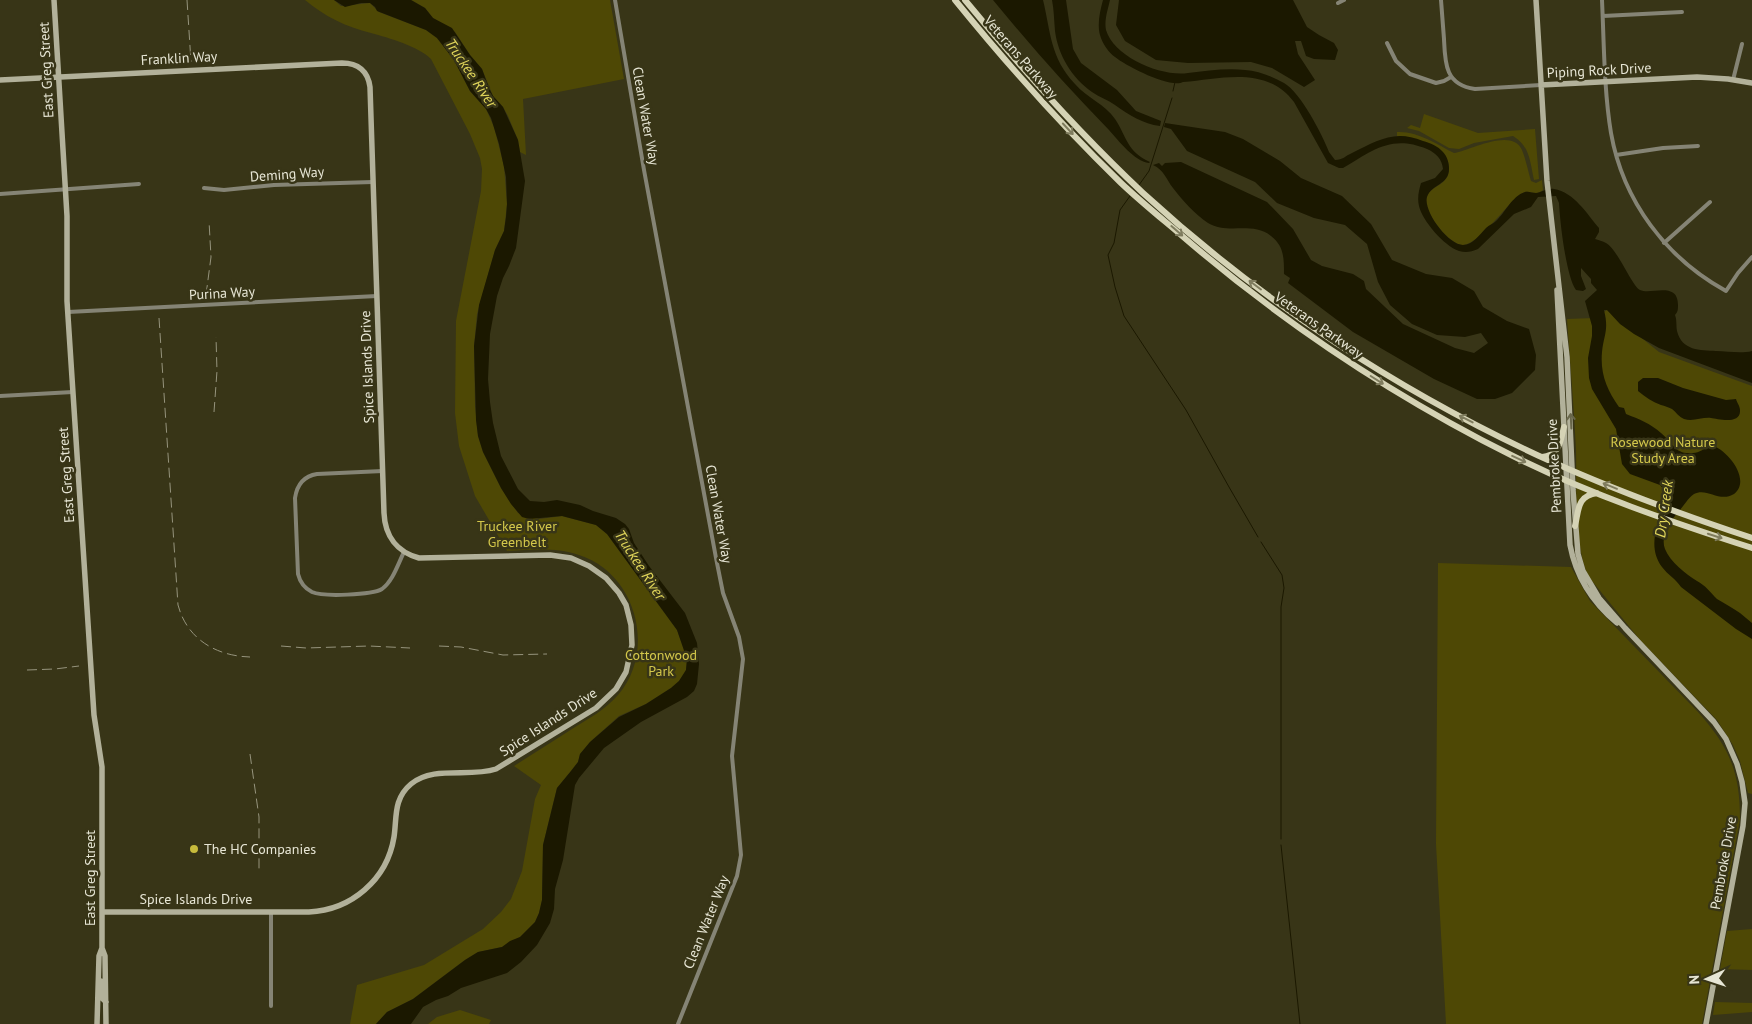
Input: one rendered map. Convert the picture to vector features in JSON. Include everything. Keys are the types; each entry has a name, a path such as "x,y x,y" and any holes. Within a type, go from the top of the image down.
{"main road":[{"name":"Veterans Parkway","path":"955,0 1034,92 1140,200 1244,287 1322,344 1380,382 1451,423 1514,456 1596,493 1752,548"},
{"name":"Veterans Parkway","path":"965,0 1021,66 1144,194 1210,250 1326,336 1384,373 1456,414 1542,457 1647,501 1752,538"},
{"path":"1542,457 1551,456 1555,453 1564,427"},
{"path":"1576,526 1581,501 1585,496 1596,493"}],"street":[{"name":"East Greg Street","path":"54,0 66,190 68,312 73,392 94,715 102,767 102,948 105,956 106,1024"},
{"name":"Clean Water Way","path":"615,0 644,170 723,593 739,637 742,659 732,762 740,865 678,1024"},
{"path":"1338,3 1344,0"},
{"path":"1387,43 1396,61 1410,74 1436,84 1444,82 1451,76 1445,62 1441,0"},
{"name":"Pembroke Drive","path":"1536,0 1548,181 1568,367 1570,545 1575,567 1596,603 1624,628"},
{"path":"1602,0 1609,118 1616,155 1632,196 1664,243 1697,273 1726,291 1752,257"},
{"path":"1603,16 1682,12"},
{"path":"1733,80 1742,44"},
{"name":"Franklin Way","path":"0,80 342,63 358,66"},
{"name":"Spice Islands Drive","path":"102,912 322,911 340,906 353,898 374,880 385,863 392,843 398,803 409,785 428,776 483,772 502,766 601,704 616,689 626,672 632,645 629,616 623,599 615,588 606,578 590,566 570,558 557,556 426,559 404,552 391,539 386,526 383,471 370,86 367,76 358,66"},
{"name":"Piping Rock Drive","path":"1451,76 1459,84 1475,90 1697,77 1752,83"},
{"path":"1616,155 1663,148 1698,146"},
{"name":"Deming Way","path":"204,188 224,190 278,184 373,182"},
{"path":"0,194 138,184"},
{"path":"1664,243 1710,202"},
{"name":"Pembroke Drive","path":"1559,284 1557,298 1564,427 1570,469"},
{"name":"Purina Way","path":"68,312 377,296"},
{"path":"0,396 73,392"},
{"path":"383,471 314,474 300,484 295,498 298,577 306,588 319,594 373,592 380,590 388,583 404,552"},
{"name":"Pembroke Drive","path":"1570,482 1578,554 1583,571 1599,598 1624,628 1714,722 1730,747 1742,782 1745,803 1743,826 1706,1024"},
{"path":"271,912 271,1006"},
{"name":"East Greg Street","path":"96,1024 99,953 102,948"},
{"path":"98,971 102,998 106,1002"}],"green space":[{"path":"305,0 334,0 341,6 370,3 379,12 426,30 437,38 454,60 470,91 486,109 494,127 504,166 507,204 504,231 495,250 477,314 474,346 475,406 478,436 483,452 501,488 518,513 539,519 562,516 596,525 607,534 677,630 687,659 686,670 679,681 646,704 619,716 590,742 580,754 578,762 557,788 543,845 542,900 535,922 520,937 502,947 478,952 465,960 413,999 387,1012 376,1024 350,1024 357,985 424,965 483,929 501,912 511,899 522,871 535,799 541,785 514,766 596,714 618,695 630,677 636,657 638,636 634,615 627,595 615,578 599,564 570,552 543,550 507,551 475,496 459,446 455,413 456,321 481,191 482,169 480,158 470,134 431,59 419,50 403,43 353,28 320,11"},
{"path":"411,0 610,0 624,79 523,99 526,155 520,152 518,140 508,116 493,96 482,69 455,32 433,18 425,8"},
{"path":"1424,114 1478,133 1535,129 1539,179 1534,180 1526,150 1519,140 1513,136 1474,143 1459,149 1449,148 1419,131 1407,128 1411,125 1420,128"},
{"path":"1397,132 1420,136 1454,153 1491,142 1510,140 1517,143 1522,150 1531,181 1536,183 1542,180 1543,190 1537,193 1525,192 1521,194 1483,233 1468,244 1462,245 1444,234 1426,205 1428,194 1446,179 1449,163 1439,152 1413,139 1397,136"},
{"name":"Rosewood Nature Study Area","path":"1607,310 1659,352 1752,386 1752,794 1748,793 1740,761 1733,745 1717,720 1641,641 1588,576 1583,562 1578,530 1576,450 1567,319 1594,318"},
{"path":"1438,563 1571,567 1590,601 1698,712 1725,749 1731,761 1738,787 1740,819 1702,1024 1446,1024 1436,844"},
{"path":"1752,929 1752,970 1720,969 1727,931"},
{"path":"1715,1002 1752,1003 1752,1012 1713,1015"},
{"path":"460,1010 491,1020 489,1024 428,1024 437,1017"}],"water":[{"name":"Truckee River","path":"334,0 411,0 425,8 433,18 452,28 482,69 493,96 503,107 518,140 525,181 516,248 497,296 490,334 488,379 490,402 501,456 518,489 530,501 544,502 557,500 580,505 616,518 625,524 634,543 649,566 685,613 697,643 699,664 697,684 694,691 687,697 641,722 604,748 579,778 575,785 563,860 555,889 554,909 550,923 537,945 521,962 507,973 461,988 423,1007 411,1024 376,1024 387,1012 413,999 465,960 478,952 502,947 520,937 535,922 542,900 543,845 557,788 578,762 580,754 590,742 619,717 646,704 679,681 686,670 687,659 677,630 607,534 596,525 562,516 529,519 522,517 501,488 483,452 478,436 474,346 479,305 495,250 504,231 507,204 506,177 491,118 486,109 470,91 454,60 437,38 426,30 377,11 370,3 345,7"},
{"path":"993,0 1043,0 1056,54 1067,74 1080,89 1111,114 1128,144 1149,163 1132,155 1122,145"},
{"path":"1052,0 1066,0 1073,49 1081,63 1117,90 1136,111 1161,121 1160,126 1131,116 1092,92 1072,73 1059,49"},
{"name":"Dry Creek","path":"1103,0 1110,0 1106,15 1106,30 1111,40 1128,57 1140,63 1165,72 1177,73 1238,69 1265,74 1284,83 1291,88 1304,104 1335,160 1342,159 1378,141 1394,136 1413,138 1439,148 1448,160 1448,174 1429,193 1427,203 1438,226 1444,234 1457,244 1467,245 1473,241 1499,218 1520,194 1554,189 1568,194 1580,204 1599,228 1595,239 1605,242 1611,247 1640,290 1663,290 1674,293 1678,305 1675,315 1677,331 1679,338 1687,346 1704,350 1752,351 1752,383 1659,348 1634,334 1620,324 1607,310 1604,310 1606,327 1602,352 1603,375 1619,407 1624,408 1626,414 1645,422 1657,430 1675,448 1682,452 1695,453 1711,445 1717,448 1724,452 1739,473 1739,488 1734,494 1723,497 1704,492 1694,494 1669,524 1664,544 1667,554 1679,567 1703,585 1717,599 1752,623 1752,639 1681,587 1662,567 1657,558 1655,548 1656,530 1666,492 1660,485 1630,474 1622,464 1616,429 1592,389 1589,378 1588,358 1592,326 1585,301 1597,290 1591,283 1591,279 1581,268 1581,276 1586,289 1583,291 1576,290 1572,283 1566,261 1559,203 1556,196 1538,197 1531,207 1514,214 1478,249 1468,252 1459,251 1447,244 1435,232 1424,218 1419,206 1418,197 1421,183 1435,178 1443,169 1440,159 1433,152 1414,145 1392,144 1382,146 1343,168 1328,163 1294,102 1283,90 1270,83 1242,77 1177,83 1169,82 1138,71 1115,57 1106,48 1099,31"},
{"path":"1119,0 1293,0 1307,27 1334,43 1338,50 1335,60 1314,59 1306,56 1301,41 1295,41 1298,54 1315,80 1304,87 1272,68 1251,62 1188,63 1156,60 1125,41 1116,25"},
{"path":"1165,123 1225,132 1243,139 1280,161 1301,178 1342,196 1371,224 1392,260 1426,274 1452,278 1474,291 1483,307 1507,321 1529,329 1536,355 1535,370 1512,393 1495,399 1477,399 1434,379 1353,332 1288,283 1290,278 1284,274 1281,248 1271,236 1256,229 1223,228 1208,223 1189,207 1162,172 1153,165 1159,163 1162,166 1165,163 1181,162 1267,202 1293,229 1311,260 1322,266 1353,274 1364,281 1366,289 1403,324 1455,348 1474,353 1488,343 1481,333 1465,337 1437,335 1412,324 1390,305 1378,282 1367,244 1345,225 1314,218 1277,203 1255,182 1187,151 1171,129 1164,127"},
{"path":"1643,378 1658,378 1683,388 1726,400 1736,399 1740,409 1739,415 1737,418 1728,420 1708,418 1684,419 1672,409 1652,401 1638,391 1638,382"}],"waterway":[{"path":"1173,91 1175,82"},
{"path":"1139,185 1149,171 1172,98"},
{"path":"1130,196 1120,210 1114,243 1108,255 1124,316 1186,410 1258,537"},
{"path":"1261,542 1282,575 1284,588 1281,607 1281,839"},
{"path":"1281,845 1300,1024"}],"railway":[{"path":"187,0 191,62"},
{"path":"206,295 211,257 209,221"},
{"path":"159,318 178,605 188,627 205,643 226,653 250,657"},
{"path":"214,412 217,371 216,337"},
{"path":"281,646 306,648 369,646 410,648"},
{"path":"439,646 461,647 503,655 547,654"},
{"path":"27,670 79,666"},
{"path":"250,754 259,817 259,870"}],"place":[{"name":"The HC Companies","path":"194,849"}],"park label":[{"name":"Truckee River Greenbelt","path":"517,534"},
{"name":"Cottonwood Park","path":"661,664"}]}
